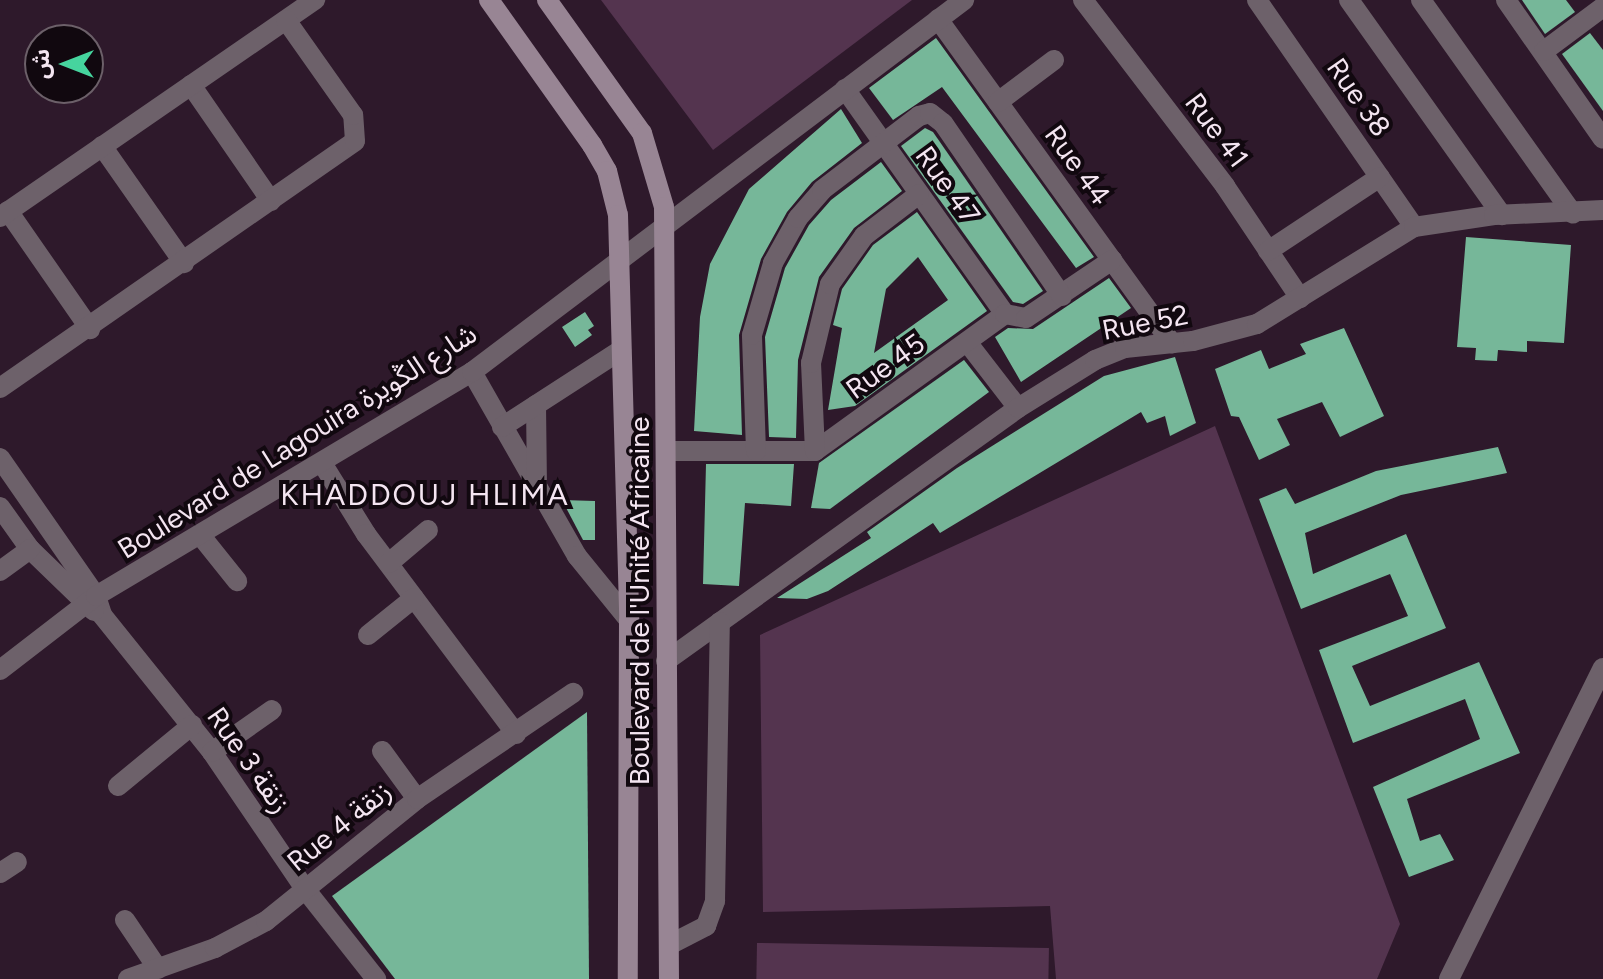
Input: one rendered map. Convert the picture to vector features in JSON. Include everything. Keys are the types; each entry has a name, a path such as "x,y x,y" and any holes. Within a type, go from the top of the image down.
{"main road":[{"name":"Boulevard de l'Unité Africaine","path":"489,0 601,160 618,215 629,620 628,979"},
{"name":"Boulevard de l'Unité Africaine","path":"547,0 642,133 657,171 665,222 669,979"}],"street":[{"path":"90,329 4,214 315,0"},
{"name":"Boulevard de Lagouira شارع الڭويرة","path":"0,670 285,480 322,463 472,372 620,256 964,0"},
{"name":"Rue 41","path":"1083,0 1300,298"},
{"name":"Rue 38","path":"1257,0 1414,227"},
{"path":"1349,0 1502,215"},
{"path":"1421,0 1573,214"},
{"path":"1506,0 1603,139"},
{"path":"1544,51 1597,10"},
{"name":"Rue 44","path":"938,19 1172,343"},
{"path":"0,388 90,329 355,141 358,132 353,115 286,20"},
{"path":"998,102 1054,60"},
{"path":"191,85 271,201"},
{"name":"Rue 47","path":"845,89 1005,314"},
{"path":"756,451 751,356 765,282 798,218 882,141 919,116 937,116 1062,296"},
{"path":"102,146 184,263"},
{"path":"1268,251 1380,177"},
{"path":"667,451 815,451 811,363 830,284 864,236 919,194"},
{"name":"Rue 52","path":"666,661 1018,408 1109,353 1239,331 1300,298 1414,227 1502,215 1573,214 1603,210"},
{"name":"Rue 45","path":"815,451 1005,314 1026,318 1112,260"},
{"path":"967,342 1018,408"},
{"path":"502,427 621,350"},
{"path":"472,372 537,493 577,556 629,620"},
{"path":"536,405 537,493"},
{"name":"Rue 3 زنقة","path":"0,458 94,605 192,725 305,889 376,979"},
{"path":"322,463 414,598 516,734"},
{"name":"Rue 3 زنقة","path":"0,507 30,549 94,605"},
{"path":"389,563 428,530"},
{"path":"201,536 237,581"},
{"path":"0,571 30,549"},
{"path":"368,635 414,598"},
{"path":"669,945 706,926 715,901 720,622"},
{"path":"1449,979 1603,668"},
{"name":"Rue 4 زنقة","path":"128,979 239,936 305,889 417,799 573,693"},
{"path":"212,752 272,710"},
{"path":"118,786 192,725"},
{"path":"382,751 417,799"},
{"path":"125,920 158,969"}],"shaded area":[{"path":"601,0 912,0 713,150"},
{"path":"1215,426 1400,924 1377,979 1056,979 1050,906 763,912 760,635"},
{"path":"757,943 1049,948 1048,979 756,979"}],"building":[{"path":"1522,0 1566,0 1575,12 1545,34"},
{"path":"1590,33 1603,50 1603,111 1562,54"},
{"path":"936,38 1094,257 1076,268 942,87 893,120 869,88"},
{"path":"841,109 862,143 812,182 787,212 761,259 739,335 742,435 694,431 700,317 710,264 749,189"},
{"path":"925,128 933,132 1043,291 1023,304 1013,302 901,146"},
{"path":"881,162 902,191 854,228 819,277 798,360 796,438 769,437 765,337 785,268 809,225 831,200"},
{"path":"917,212 987,311 855,406 828,410 842,328 833,325 842,289 873,245","holes":["918,257 948,300 874,353 886,289"]},
{"path":"1466,237 1571,245 1564,343 1527,341 1527,352 1498,350 1497,361 1475,360 1476,348 1457,347"},
{"path":"1109,278 1131,308 1021,382 995,337 1008,328 1033,329"},
{"path":"585,312 594,326 588,330 592,335 575,347 562,327"},
{"path":"1344,328 1384,416 1340,437 1322,402 1277,419 1290,445 1259,460 1239,417 1231,416 1215,369 1261,350 1269,369 1306,354 1300,344"},
{"path":"1175,357 1196,423 1170,436 1165,416 1147,423 1141,412 940,533 933,523 828,591 807,599 777,598 871,538 867,532 957,468 1104,376"},
{"path":"964,360 989,392 830,509 811,508 819,463"},
{"path":"1498,447 1507,473 1401,495 1305,533 1313,574 1406,534 1446,628 1352,666 1370,706 1479,662 1520,753 1407,799 1420,841 1440,834 1454,860 1409,877 1373,787 1480,739 1465,699 1353,743 1319,650 1408,616 1390,574 1301,609 1259,499 1286,488 1295,504 1376,471"},
{"path":"706,464 794,464 791,506 745,503 739,586 703,584"},
{"path":"562,500 595,501 595,540 583,540"},
{"path":"587,712 589,979 395,979 332,896"}],"district":[{"name":"KHADDOUJ HLIMA","path":"425,495"}]}
